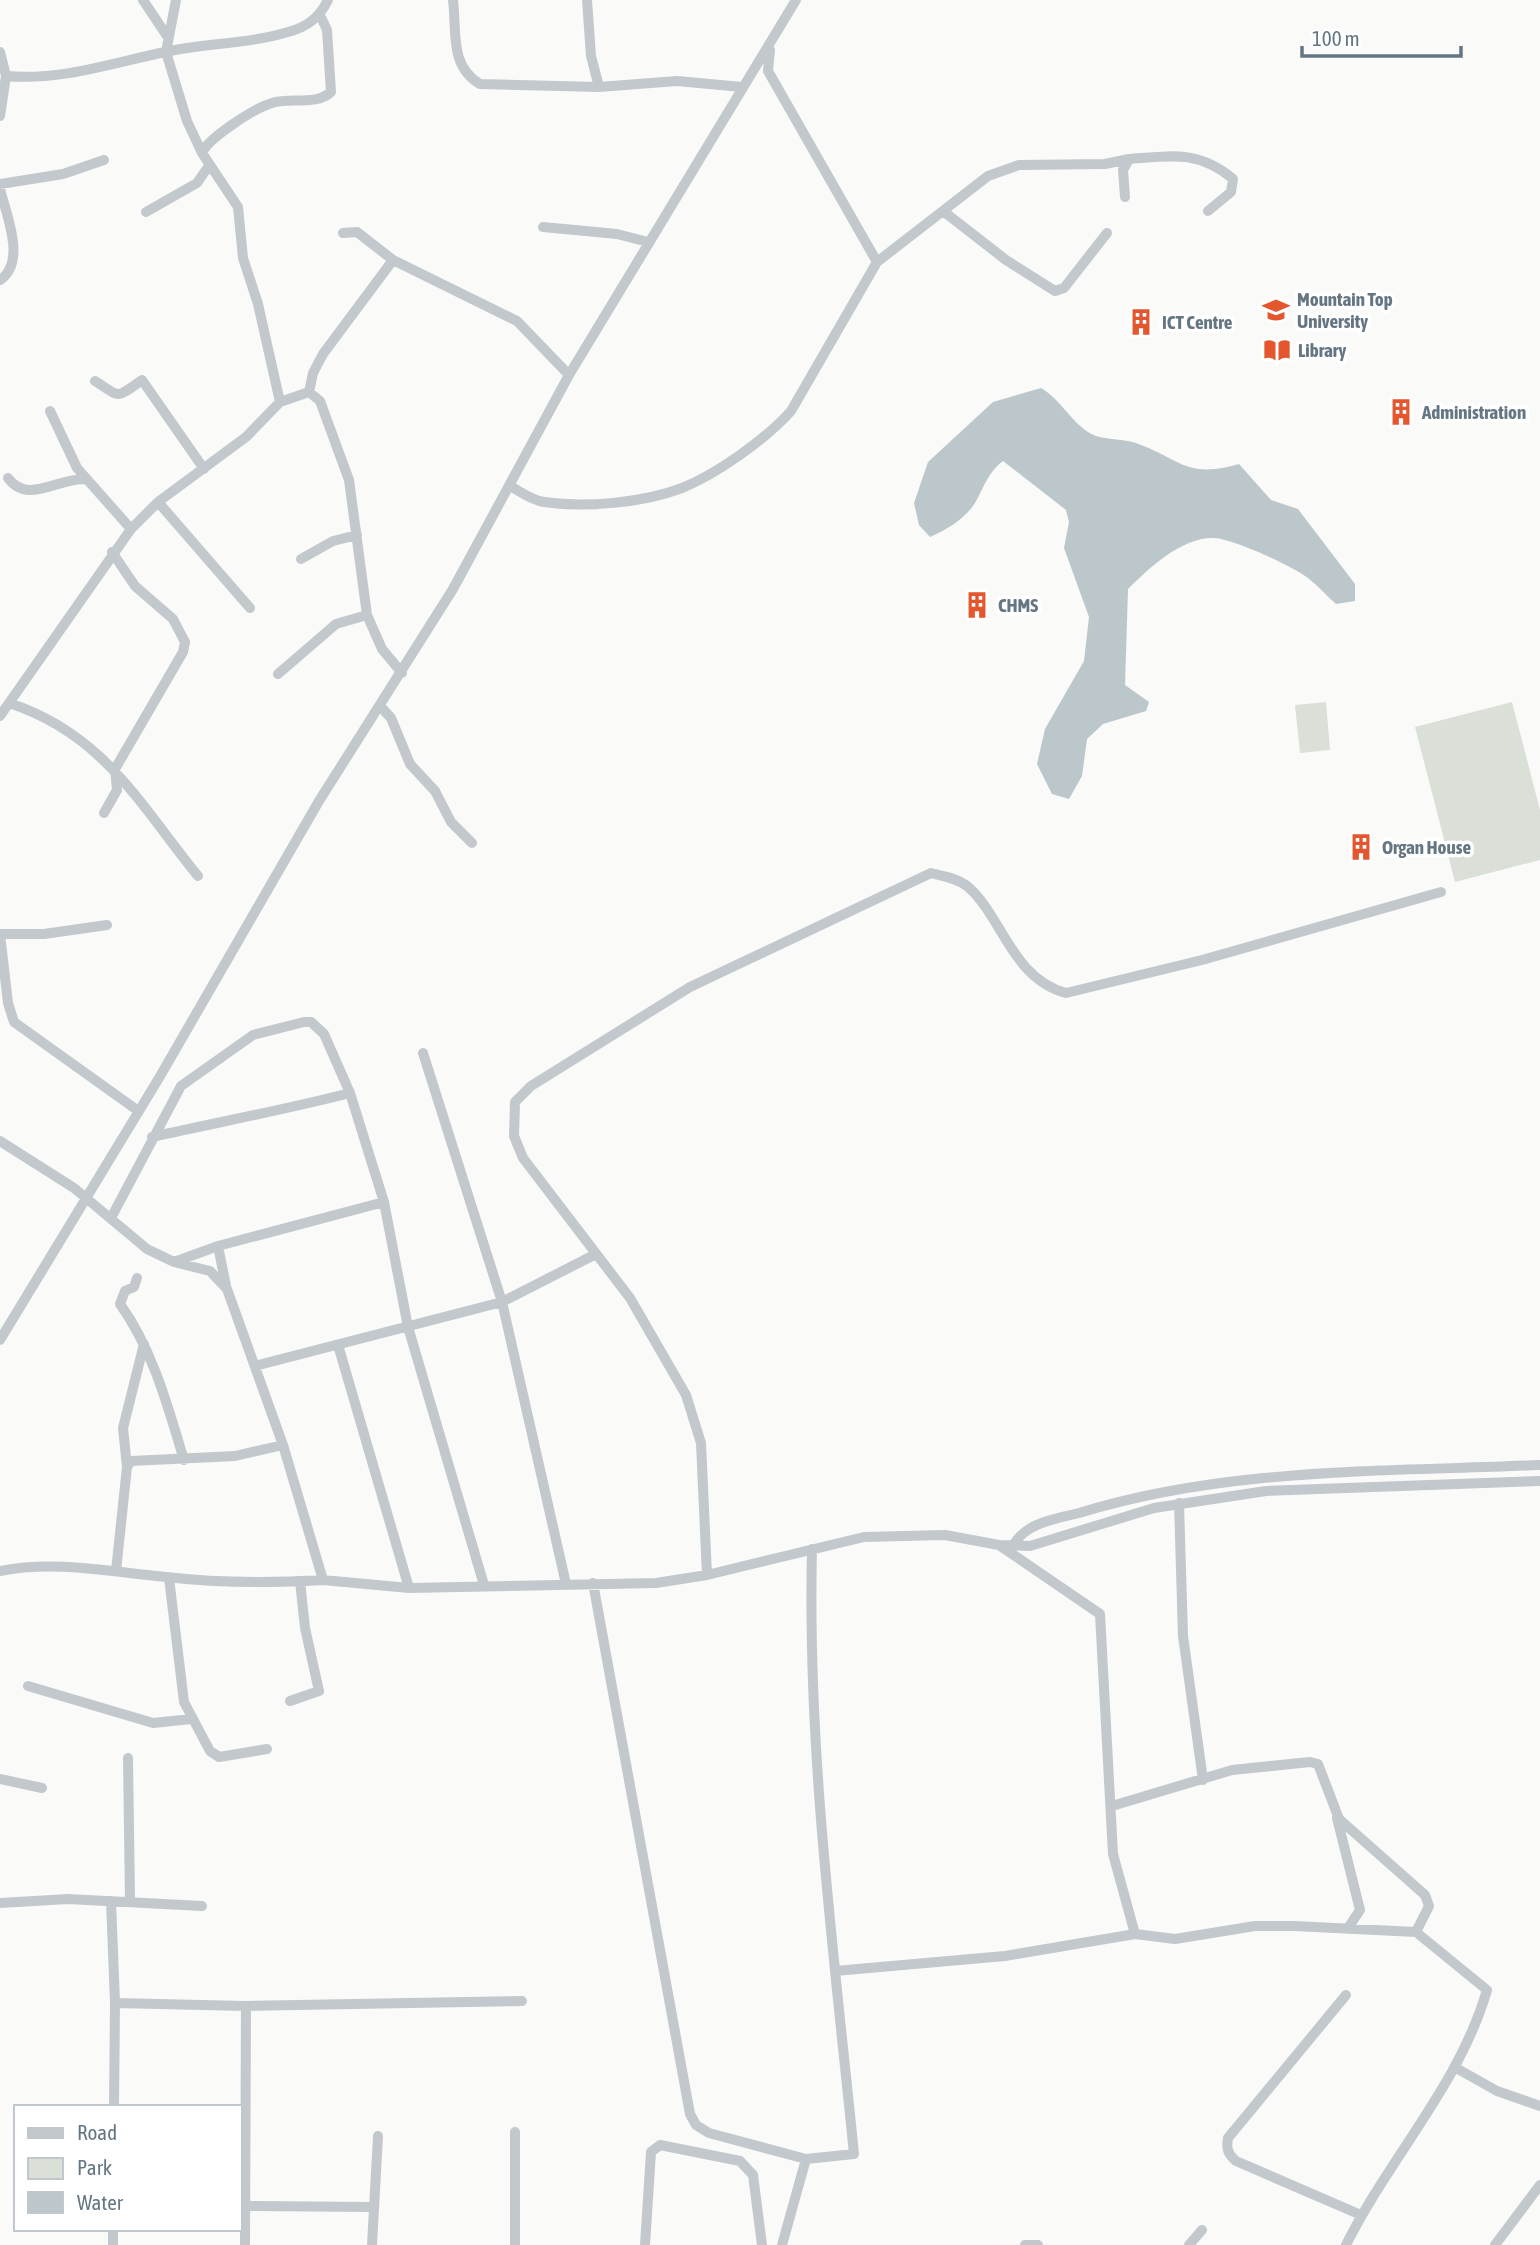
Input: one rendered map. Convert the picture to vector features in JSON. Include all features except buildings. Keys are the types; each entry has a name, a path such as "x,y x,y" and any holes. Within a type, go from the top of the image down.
{"street":[{"path":"143,0 167,36"},
{"path":"176,0 166,52 187,121 208,167 238,207 243,258 258,304 280,402"},
{"path":"6,76 47,77 166,52 288,33 320,15 328,0"},
{"path":"453,0 457,56 467,76 480,83 599,87 677,82 742,87"},
{"path":"587,0 591,57 599,87"},
{"path":"0,1340 312,812 401,673 510,486 569,374 796,0"},
{"path":"202,153 211,141 272,103 311,100 331,92 327,30 320,15"},
{"path":"772,39 768,71 877,262"},
{"path":"0,52 6,76 0,116"},
{"path":"510,486 530,498 544,502 618,501 660,495 684,487 726,462 776,427 791,411 877,262 1001,170 1019,165 1105,164 1129,159 1187,155 1219,167 1233,179 1231,192 1208,211"},
{"path":"1125,197 1123,170 1129,159"},
{"path":"0,280 9,274 13,263 12,237 0,186 63,174 104,160"},
{"path":"146,212 197,183 208,167"},
{"path":"943,211 1006,260 1055,291 1064,288 1107,233"},
{"path":"543,227 617,234 648,242"},
{"path":"343,233 357,232 393,260 517,321 569,374"},
{"path":"309,392 323,354 393,260"},
{"path":"95,381 113,395 119,395 142,380 204,470"},
{"path":"0,716 112,552 131,529 158,502 204,470 264,422 280,402 309,392"},
{"path":"309,392 320,401 334,433 349,480 367,615 383,649 401,673"},
{"path":"50,411 77,468 131,529"},
{"path":"8,478 18,490 29,493 64,480 86,479"},
{"path":"158,502 250,608"},
{"path":"301,559 333,541 358,535"},
{"path":"104,813 117,790 115,769 183,652 185,642 173,619 135,586 112,552"},
{"path":"278,674 336,624 367,615"},
{"path":"9,703 56,725 115,769 198,876"},
{"path":"380,706 391,718 410,764 435,791 451,822 472,843"},
{"path":"708,1575 701,1443 690,1405 631,1298 523,1158 514,1136 516,1102 531,1086 690,987 931,873 954,878 968,887 1022,962 1053,989 1066,993 1202,960 1441,892"},
{"path":"107,925 44,934 0,934 14,1022 137,1110"},
{"path":"111,1219 181,1086 253,1035 303,1022 317,1026 350,1093 384,1202 408,1327 484,1585"},
{"path":"423,1053 502,1302 566,1584"},
{"path":"152,1137 231,1118 266,1115 350,1093"},
{"path":"0,1142 86,1197 147,1249 174,1262 210,1271 227,1289"},
{"path":"174,1262 218,1246 384,1202"},
{"path":"218,1246 227,1289 283,1445 323,1580"},
{"path":"255,1366 502,1302 596,1254"},
{"path":"137,1278 134,1287 125,1291 120,1304 144,1344 166,1397 184,1460"},
{"path":"116,1571 127,1467 122,1428 144,1344"},
{"path":"338,1345 409,1588"},
{"path":"127,1467 138,1460 235,1456 283,1445"},
{"path":"1014,1544 1033,1526 1150,1493 1201,1484 1265,1476 1540,1465"},
{"path":"0,1571 26,1566 116,1571 169,1578 323,1580 409,1588 656,1583 708,1575 864,1537 945,1535 999,1545 1039,1544 1101,1523 1179,1503 1266,1491 1540,1481"},
{"path":"1179,1503 1183,1636 1203,1780"},
{"path":"999,1545 1100,1614 1113,1854 1135,1934"},
{"path":"593,1583 690,2114 696,2125 709,2133 806,2159 853,2154 815,1750 810,1632 812,1549"},
{"path":"169,1578 184,1702 191,1720 214,1756 267,1749"},
{"path":"290,1701 319,1691 305,1628 300,1581"},
{"path":"27,1686 153,1723 191,1720"},
{"path":"128,1758 130,1902"},
{"path":"1112,1806 1232,1770 1310,1762 1318,1764 1336,1816 1360,1910 1348,1928"},
{"path":"0,1779 42,1788"},
{"path":"1336,1816 1425,1895 1429,1906 1416,1932"},
{"path":"111,1901 115,2003 114,2105"},
{"path":"0,1903 111,1901 202,1906"},
{"path":"835,1970 1005,1956 1135,1934 1175,1939 1255,1926 1416,1932 1487,1990 1479,2017 1456,2067 1361,2215 1346,2245"},
{"path":"1346,1995 1228,2138 1227,2151 1236,2161 1361,2215"},
{"path":"115,2003 246,2006 522,2001"},
{"path":"245,2245 246,2006"},
{"path":"1456,2067 1497,2091 1540,2106"},
{"path":"515,2132 515,2245"},
{"path":"372,2245 378,2136"},
{"path":"645,2245 651,2152 660,2145 740,2161 749,2168 753,2175 762,2245"},
{"path":"782,2245 806,2159"},
{"path":"1495,2245 1540,2185"},
{"path":"246,2206 372,2207"},
{"path":"1189,2245 1202,2230"},
{"path":"1025,2245 1038,2245"}],"green space":[{"path":"1326,702 1330,750 1300,753 1295,705"},
{"path":"1512,702 1540,810 1540,860 1455,882 1415,727"}],"water":[{"path":"1041,388 1081,427 1093,435 1136,443 1195,468 1221,468 1239,464 1271,500 1298,509 1355,584 1355,601 1336,604 1308,578 1289,567 1248,548 1214,538 1202,539 1178,548 1156,563 1128,589 1125,685 1149,702 1146,711 1103,724 1087,739 1082,776 1069,799 1052,794 1037,764 1045,729 1084,661 1089,617 1064,548 1069,522 1066,510 1003,461 990,475 966,514 930,537 919,525 914,503 928,462 993,402"}],"place":[{"name":"Mountain Top University","path":"1276,310"},
{"name":"ICT Centre","path":"1141,322"},
{"name":"Library","path":"1277,350"},
{"name":"Administration","path":"1401,412"},
{"name":"CHMS","path":"977,605"},
{"name":"Organ House","path":"1361,847"}]}
